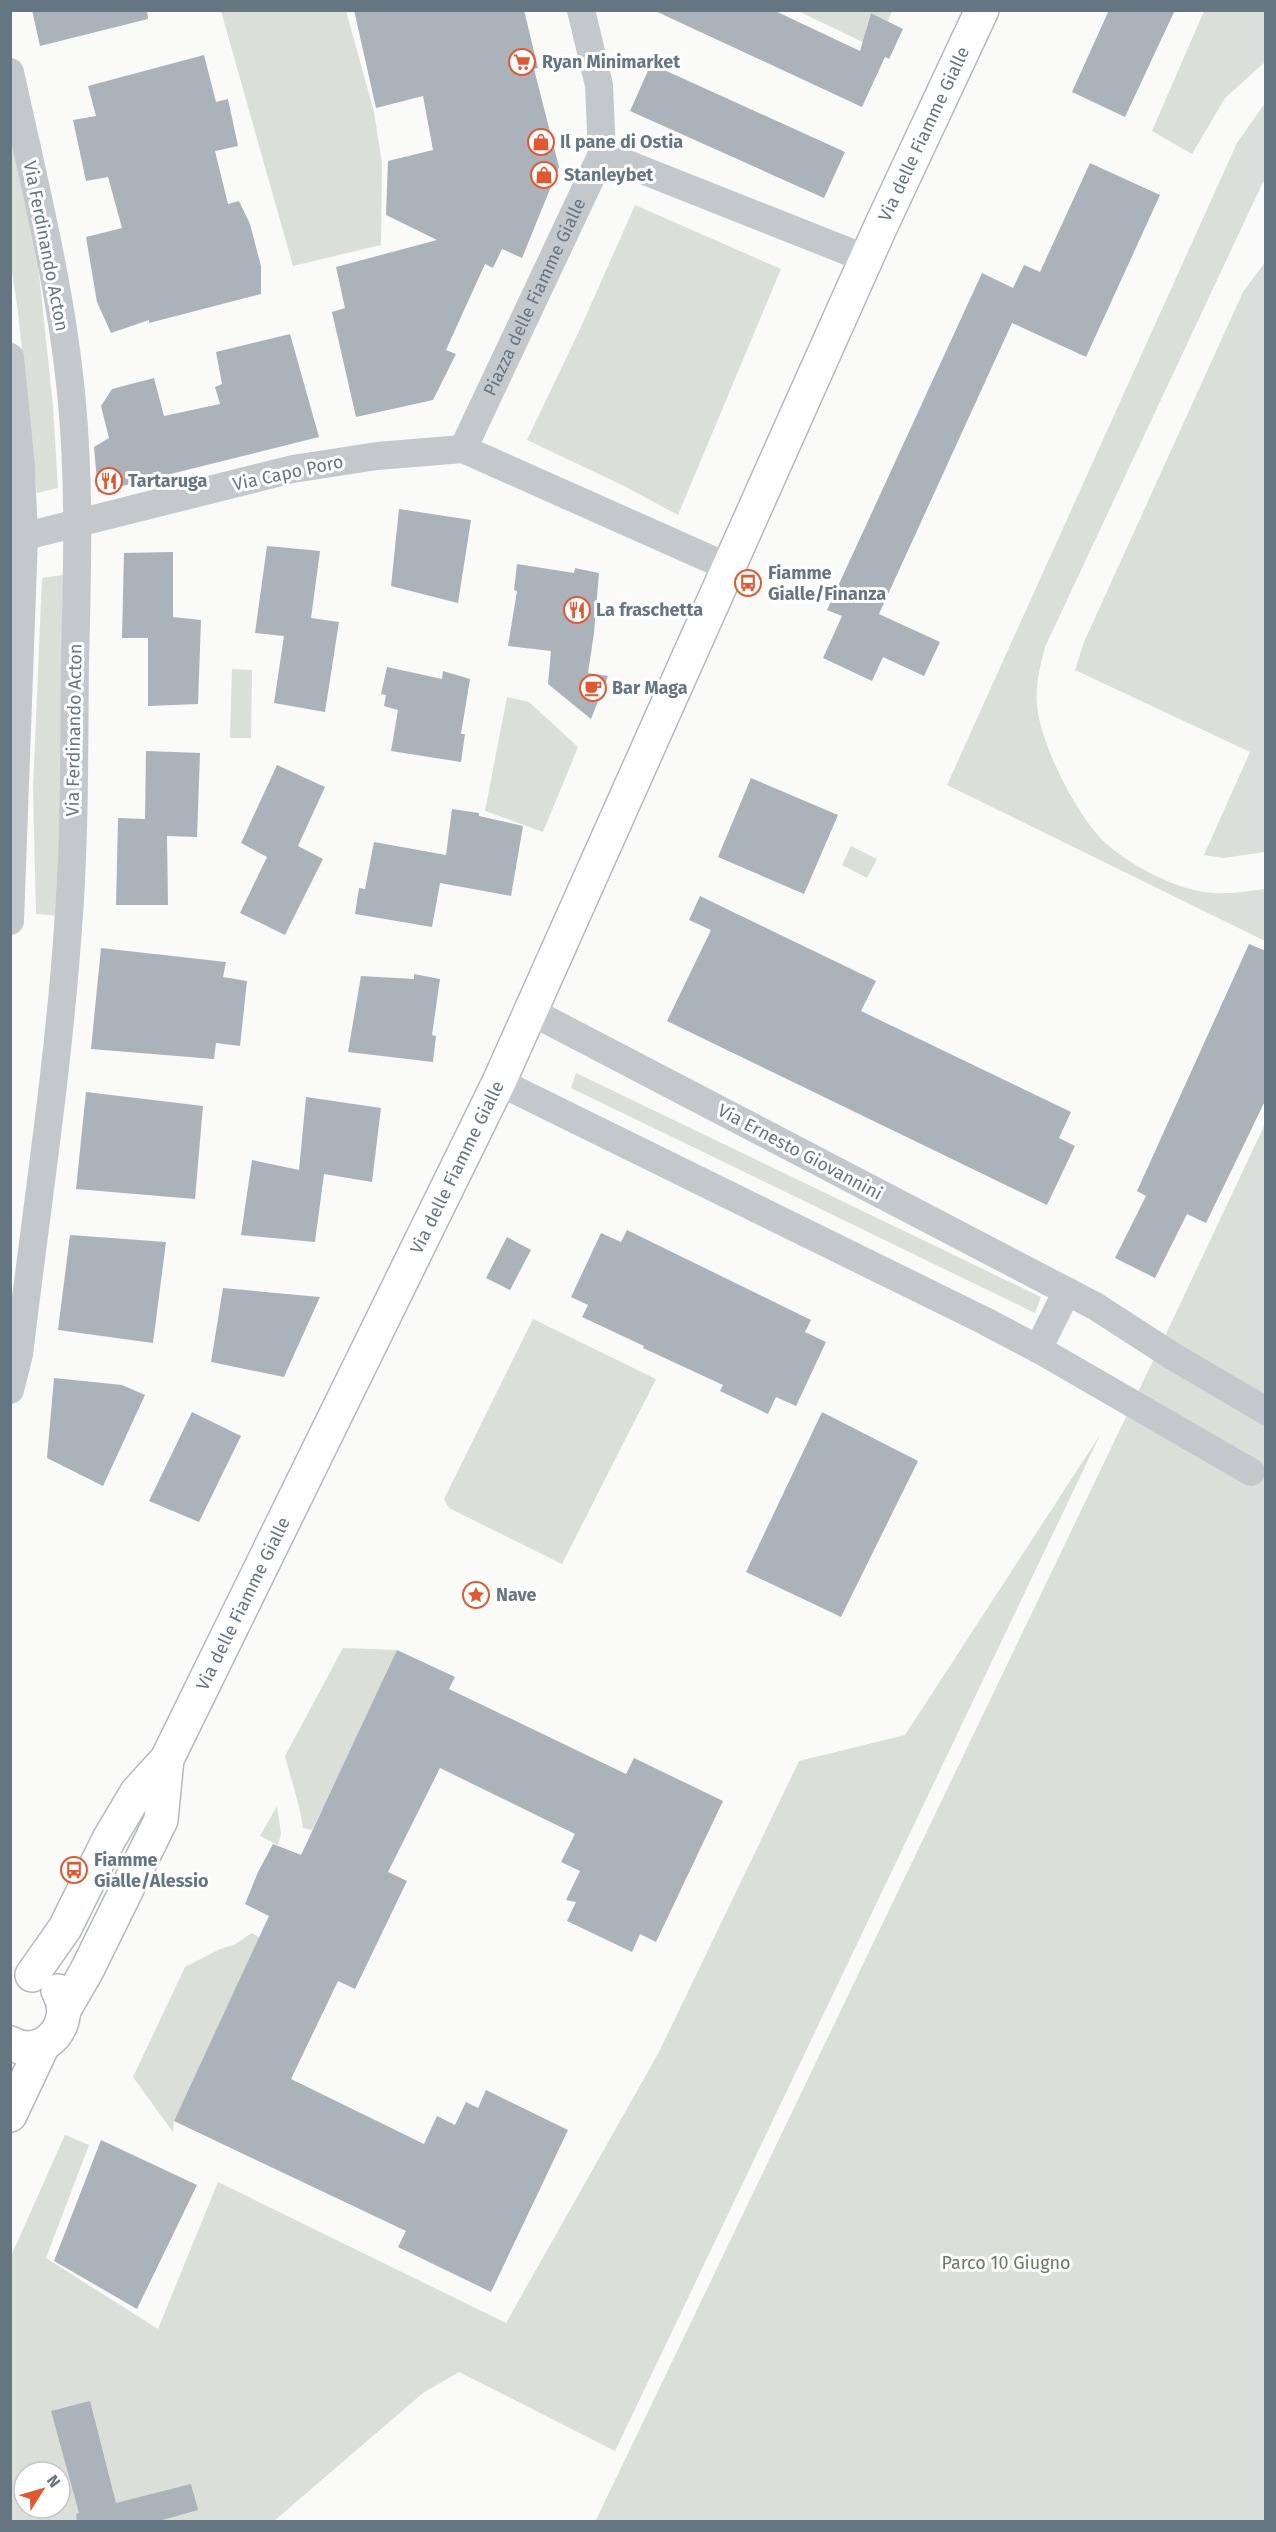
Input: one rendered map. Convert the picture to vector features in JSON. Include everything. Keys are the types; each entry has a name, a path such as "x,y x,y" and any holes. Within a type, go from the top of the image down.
{"street":[{"path":"463,449 728,567 867,259 602,154 599,85 581,10"},
{"name":"Via delle Fiamme Gialle","path":"867,259 982,10"},
{"name":"Via Ferdinando Acton","path":"10,72 48,243 66,345 72,404 78,522 73,839 68,930 53,1082 28,1283 19,1354 10,1390"},
{"name":"Piazza delle Fiamme Gialle","path":"463,449 602,154"},
{"path":"10,357 20,458 10,921"},
{"name":"Via Capo Poro","path":"17,538 315,465 376,456 463,449"},
{"name":"Via delle Fiamme Gialle","path":"19,1974 65,1928 110,1839 137,1792 167,1759 499,1083 728,567"},
{"name":"Via Ernesto Giovannini","path":"532,1012 1067,1291 1105,1312 1226,1389 1266,1411"},
{"path":"499,1083 1038,1349 1251,1472"},
{"path":"1038,1349 1067,1291"},
{"name":"Via delle Fiamme Gialle","path":"42,2045 55,2036 60,2029 64,2010 86,1972 161,1820 167,1759"},
{"path":"19,1974 40,1977 55,1987 60,1994 64,2010"},
{"path":"10,2043 23,2048 42,2045"},
{"path":"10,2115 42,2045"}],"green space":[{"path":"221,11 346,11 374,112 382,163 381,245 293,266"},
{"path":"798,11 892,11 888,21 871,13 866,29 882,37 873,47"},
{"path":"1204,11 1265,11 1265,62 1225,98 1192,154 1152,131"},
{"path":"1265,103 1265,183 1263,182 1045,647 1038,676 1037,706 1053,761 1074,801 1097,834 1118,853 1140,867 1186,888 1223,893 1265,889 1265,941 947,785 1237,143"},
{"path":"10,111 32,208 53,406 58,488 37,493 11,265"},
{"path":"635,205 781,269 678,515 624,486 527,440 581,327"},
{"path":"1265,262 1265,852 1223,858 1204,855 1250,752 1075,670 1084,642 1243,292"},
{"path":"63,575 61,916 36,914 33,789 42,578"},
{"path":"232,669 252,670 251,738 230,738"},
{"path":"507,697 529,702 578,747 543,832 485,811"},
{"path":"851,846 877,859 867,878 842,865"},
{"path":"576,1073 1041,1297 1035,1313 571,1088"},
{"name":"Parco 10 Giugno","path":"1265,1124 1265,2521 595,2522 1175,1315"},
{"path":"533,1319 656,1379 562,1564 449,1508 444,1499"},
{"path":"1100,1435 615,2451 459,2372 423,2393 274,2521 11,2522 11,2256 65,2135 89,2145 46,2258 158,2329 218,2182 506,2323 659,2052 799,1761 905,1735"},
{"path":"343,1648 397,1650 382,1687 312,1830 303,1828 285,1756"},
{"path":"277,1806 281,1834 278,1845 260,1836"},
{"path":"252,1933 260,1938 174,2121 173,2132 133,2077 185,1967 220,1949 234,1945"}],"building":[{"path":"32,10 147,10 148,19 40,46"},
{"path":"354,10 524,10 538,68 534,69 559,167 522,258 502,249 493,268 485,264 446,350 456,354 433,400 356,417 332,312 345,308 336,267 437,240 386,215 388,161 433,150 423,96 376,108"},
{"path":"653,10 773,10 860,51 871,13 903,29 889,59 885,57 862,107"},
{"path":"1109,10 1175,10 1125,117 1072,92"},
{"path":"204,55 216,102 228,99 238,146 215,151 228,204 239,201 250,224 261,266 261,294 149,323 149,320 111,333 97,302 86,237 122,228 108,177 86,181 73,120 96,116 88,86"},
{"path":"651,64 845,152 824,198 630,111"},
{"path":"1090,163 1160,195 1086,357 1012,323 879,614 940,642 924,676 883,657 872,681 823,658 842,616 827,610 982,273 1013,288 1024,265 1040,272"},
{"path":"290,334 319,437 98,492 94,447 109,438 101,406 112,389 154,378 164,416 220,404 215,387 222,384 216,352"},
{"path":"399,509 471,520 458,603 391,586"},
{"path":"267,546 320,551 311,618 339,622 325,712 274,703 284,636 255,633"},
{"path":"173,552 173,617 201,620 198,704 148,706 148,638 122,638 124,553"},
{"path":"517,564 574,573 575,568 599,573 588,673 608,676 591,719 548,684 551,651 508,646 517,591 514,590"},
{"path":"387,667 442,679 443,671 470,679 461,734 465,734 461,762 391,751 398,710 384,706 386,695 381,694"},
{"path":"146,751 200,753 197,837 167,836 168,905 116,905 118,818 145,819"},
{"path":"277,765 325,787 298,846 323,859 285,935 240,913 267,857 241,843"},
{"path":"751,778 838,815 804,894 718,857"},
{"path":"452,809 479,813 479,816 523,826 511,896 440,883 432,927 355,914 359,888 365,889 374,842 446,855"},
{"path":"700,896 876,981 861,1011 1071,1112 1059,1138 1075,1146 1047,1205 667,1021 711,930 689,920"},
{"path":"1249,944 1266,951 1266,1099 1206,1223 1187,1214 1155,1278 1115,1258 1146,1196 1137,1191"},
{"path":"101,948 226,962 223,977 247,981 240,1046 216,1043 214,1059 91,1049"},
{"path":"414,974 440,979 432,1035 436,1036 433,1062 348,1052 361,976 414,979"},
{"path":"86,1092 203,1106 195,1199 76,1189"},
{"path":"306,1097 381,1108 372,1182 324,1174 315,1242 241,1235 252,1160 299,1170"},
{"path":"627,1230 811,1320 805,1332 826,1342 796,1406 776,1397 768,1414 720,1391 723,1385 582,1317 588,1305 571,1297 601,1233 621,1242"},
{"path":"70,1235 166,1242 153,1343 58,1330"},
{"path":"507,1237 531,1250 510,1290 486,1278"},
{"path":"223,1288 320,1297 284,1377 211,1362"},
{"path":"54,1378 122,1385 145,1395 103,1486 47,1458"},
{"path":"192,1412 241,1436 199,1522 149,1501"},
{"path":"822,1412 918,1461 841,1617 746,1572"},
{"path":"397,1650 455,1677 449,1689 626,1774 634,1758 723,1801 656,1942 640,1934 632,1952 567,1921 576,1902 566,1900 580,1871 561,1862 575,1834 440,1768 388,1872 407,1881 355,1989 338,1981 291,2079 424,2144 437,2116 455,2125 466,2102 478,2108 486,2090 568,2130 491,2292 398,2247 406,2231 174,2121 269,1916 245,1904 258,1872 273,1844 301,1855"},
{"path":"101,2140 197,2185 137,2309 54,2261"},
{"path":"90,2401 116,2503 191,2484 198,2510 155,2522 77,2522 76,2514 79,2513 72,2488 72,2460 64,2460 51,2411"}],"place":[{"name":"Ryan Minimarket","path":"522,62"},
{"name":"Il pane di Ostia","path":"541,142"},
{"name":"Stanleybet","path":"544,175"},
{"name":"Tartaruga","path":"109,481"},
{"name":"Fiamme Gialle/Finanza","path":"748,583"},
{"name":"La fraschetta","path":"577,610"},
{"name":"Bar Maga","path":"593,688"},
{"name":"Nave","path":"476,1595"},
{"name":"Fiamme Gialle/Alessio","path":"74,1870"}]}
